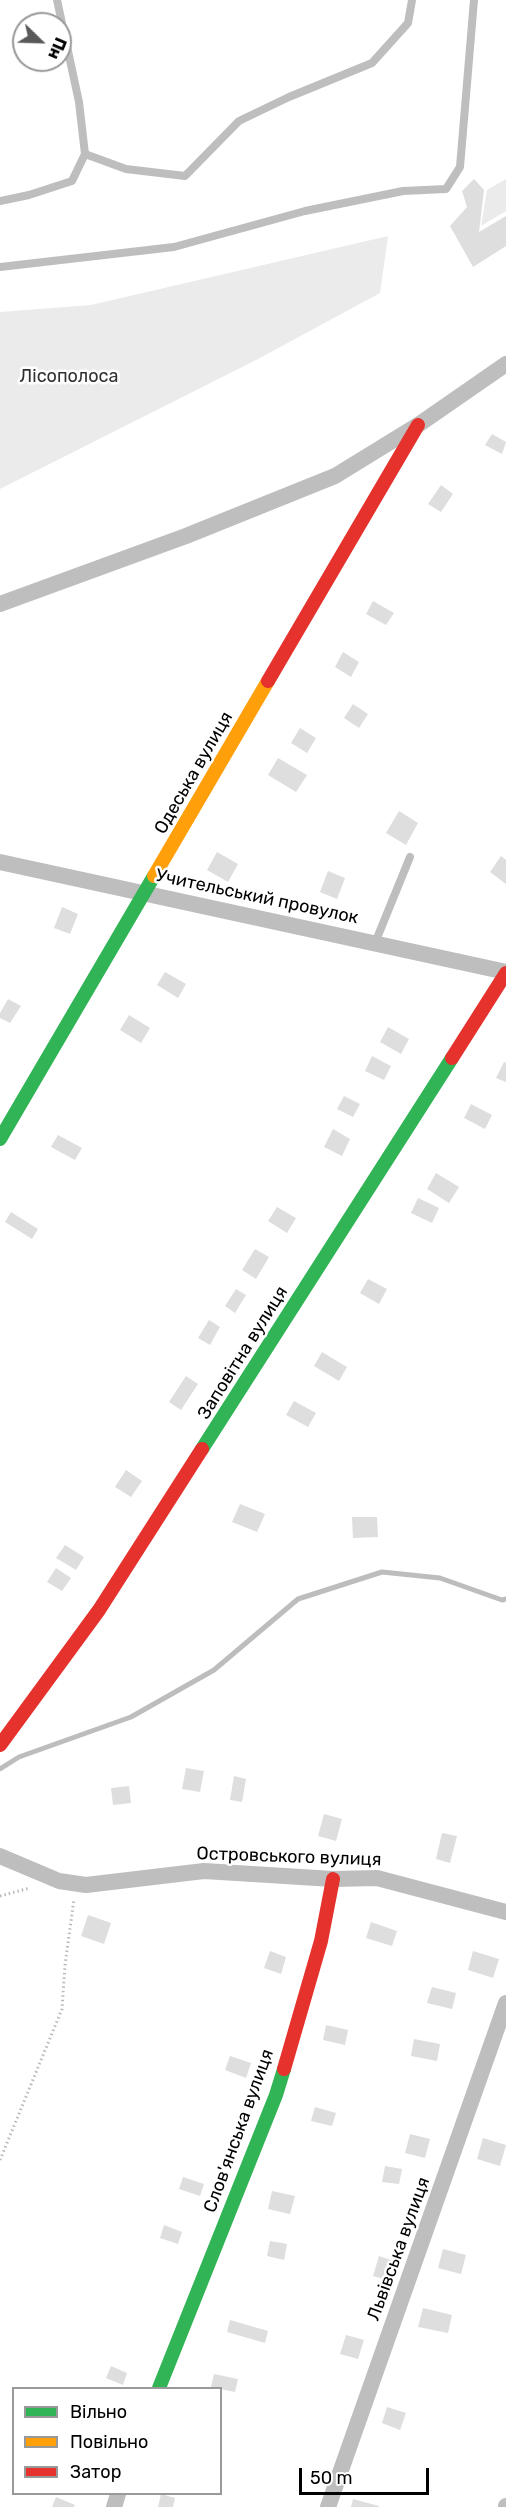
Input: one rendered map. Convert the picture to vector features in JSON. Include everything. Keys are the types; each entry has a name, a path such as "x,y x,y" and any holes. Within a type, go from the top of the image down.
{"street":[{"path":"0,604 186,536 335,476 418,425 506,364"},
{"name":"Одеська вулиця","path":"0,1139 418,425"},
{"name":"Учительський провулок","path":"0,862 506,972"},
{"name":"Заповітна вулиця","path":"0,1744 99,1610 506,972"},
{"name":"Островського вулиця","path":"0,1856 59,1881 86,1885 204,1871 333,1879 377,1878 506,1912"},
{"name":"Слов'янська вулиця","path":"159,2387 276,2095 321,1941 333,1879"},
{"name":"Львівська вулиця","path":"328,2507 506,2003"}],"lane":[{"path":"0,201 29,195 72,181 85,154 79,102 57,0"},
{"path":"85,154 126,169 185,176 239,121 289,97 372,63 408,23 412,0"},
{"path":"0,267 174,247 305,211 403,191 446,189 460,166 474,0"},
{"path":"375,943 410,857"}],"path":[{"path":"0,2160 62,2009 65,1965 76,1884"}],"green space":[{"path":"506,179 506,211 481,226 487,190"},
{"name":"Лісополоса","path":"388,236 380,293 258,359 0,489 0,312 91,305"}],"building":[{"path":"474,179 484,190 479,232 506,216 506,246 473,267 450,226 467,207 462,191"},
{"path":"492,434 506,442 502,454 485,445"},
{"path":"441,485 453,494 441,512 428,504"},
{"path":"373,601 394,613 386,625 366,614"},
{"path":"343,652 359,662 351,677 335,667"},
{"path":"353,704 368,714 359,728 344,718"},
{"path":"300,728 316,738 307,753 291,743"},
{"path":"278,758 307,775 296,792 268,775"},
{"path":"399,811 418,823 406,845 386,833"},
{"path":"217,852 238,864 228,882 207,870"},
{"path":"501,856 506,860 506,884 490,872"},
{"path":"328,871 345,878 337,899 320,892"},
{"path":"62,907 78,914 70,934 54,928"},
{"path":"165,972 186,984 178,998 157,985"},
{"path":"8,999 21,1006 10,1023 0,1018 0,1013"},
{"path":"129,1015 150,1028 141,1043 120,1030"},
{"path":"388,1027 409,1039 401,1054 380,1042"},
{"path":"372,1056 391,1066 384,1080 365,1071"},
{"path":"504,1062 506,1063 506,1082 496,1078"},
{"path":"344,1096 360,1104 353,1117 337,1109"},
{"path":"471,1104 492,1115 485,1129 464,1118"},
{"path":"333,1129 350,1139 342,1156 324,1147"},
{"path":"58,1135 82,1148 75,1160 51,1147"},
{"path":"436,1173 459,1187 449,1203 427,1189"},
{"path":"418,1198 439,1208 432,1223 411,1213"},
{"path":"277,1207 296,1218 287,1233 268,1221"},
{"path":"11,1212 38,1229 32,1239 5,1222"},
{"path":"255,1249 269,1257 256,1279 242,1270"},
{"path":"368,1279 387,1289 379,1304 360,1293"},
{"path":"236,1289 246,1295 235,1313 225,1306"},
{"path":"209,1320 220,1327 210,1345 198,1338"},
{"path":"322,1352 347,1367 339,1381 314,1366"},
{"path":"186,1376 198,1384 181,1410 169,1402"},
{"path":"294,1401 316,1413 308,1427 286,1415"},
{"path":"126,1470 142,1481 131,1497 115,1487"},
{"path":"240,1504 265,1514 257,1532 232,1522"},
{"path":"352,1517 377,1517 378,1537 353,1538"},
{"path":"65,1545 84,1557 76,1570 56,1558"},
{"path":"56,1568 71,1578 62,1591 47,1582"},
{"path":"186,1768 204,1771 200,1792 182,1789"},
{"path":"234,1776 246,1779 242,1802 230,1800"},
{"path":"129,1786 131,1803 113,1805 111,1788"},
{"path":"324,1814 342,1819 336,1841 318,1836"},
{"path":"442,1833 457,1836 450,1863 436,1859"},
{"path":"88,1915 111,1923 104,1944 81,1936"},
{"path":"371,1922 397,1931 392,1946 366,1938"},
{"path":"270,1951 286,1957 281,1974 264,1968"},
{"path":"473,1951 499,1959 493,1978 468,1970"},
{"path":"432,1987 456,1993 452,2009 427,2003"},
{"path":"326,2025 348,2030 345,2045 323,2040"},
{"path":"414,2039 440,2044 437,2061 411,2056"},
{"path":"230,2056 251,2063 246,2078 225,2070"},
{"path":"315,2107 336,2113 332,2126 311,2121"},
{"path":"410,2134 430,2139 425,2158 405,2153"},
{"path":"483,2138 506,2145 500,2166 477,2159"},
{"path":"385,2166 402,2169 399,2184 382,2182"},
{"path":"183,2177 204,2184 200,2196 179,2189"},
{"path":"272,2191 295,2196 290,2214 268,2209"},
{"path":"164,2225 182,2232 178,2244 160,2238"},
{"path":"270,2241 287,2244 284,2260 267,2256"},
{"path":"443,2249 466,2255 461,2274 438,2268"},
{"path":"379,2256 394,2261 388,2280 373,2276"},
{"path":"423,2308 452,2315 448,2333 418,2327"},
{"path":"230,2320 268,2331 265,2343 227,2332"},
{"path":"346,2335 364,2340 358,2359 340,2354"},
{"path":"111,2366 127,2373 123,2385 106,2378"},
{"path":"214,2374 238,2379 235,2392 222,2389 222,2387 211,2387"},
{"path":"387,2407 406,2413 400,2430 382,2423"},
{"path":"161,2495 175,2498 173,2507 158,2507"},
{"path":"56,2497 75,2505 74,2507 52,2507"},
{"path":"353,2499 379,2506 379,2507 351,2507"}],"waterway":[{"path":"0,1769 19,1757 131,1717 214,1670 298,1599 382,1572 440,1578 502,1600 506,1599"}],"traffic: fast":[{"path":"0,1139 154,876"},
{"path":"202,1449 452,1058"},
{"path":"159,2387 276,2095 284,2069"}],"traffic: slow":[{"path":"154,876 268,681"}],"traffic: jam":[{"path":"268,681 418,425"},
{"path":"452,1058 506,973"},
{"path":"0,1745 99,1610 202,1449"},
{"path":"284,2069 321,1941 333,1879"}]}
